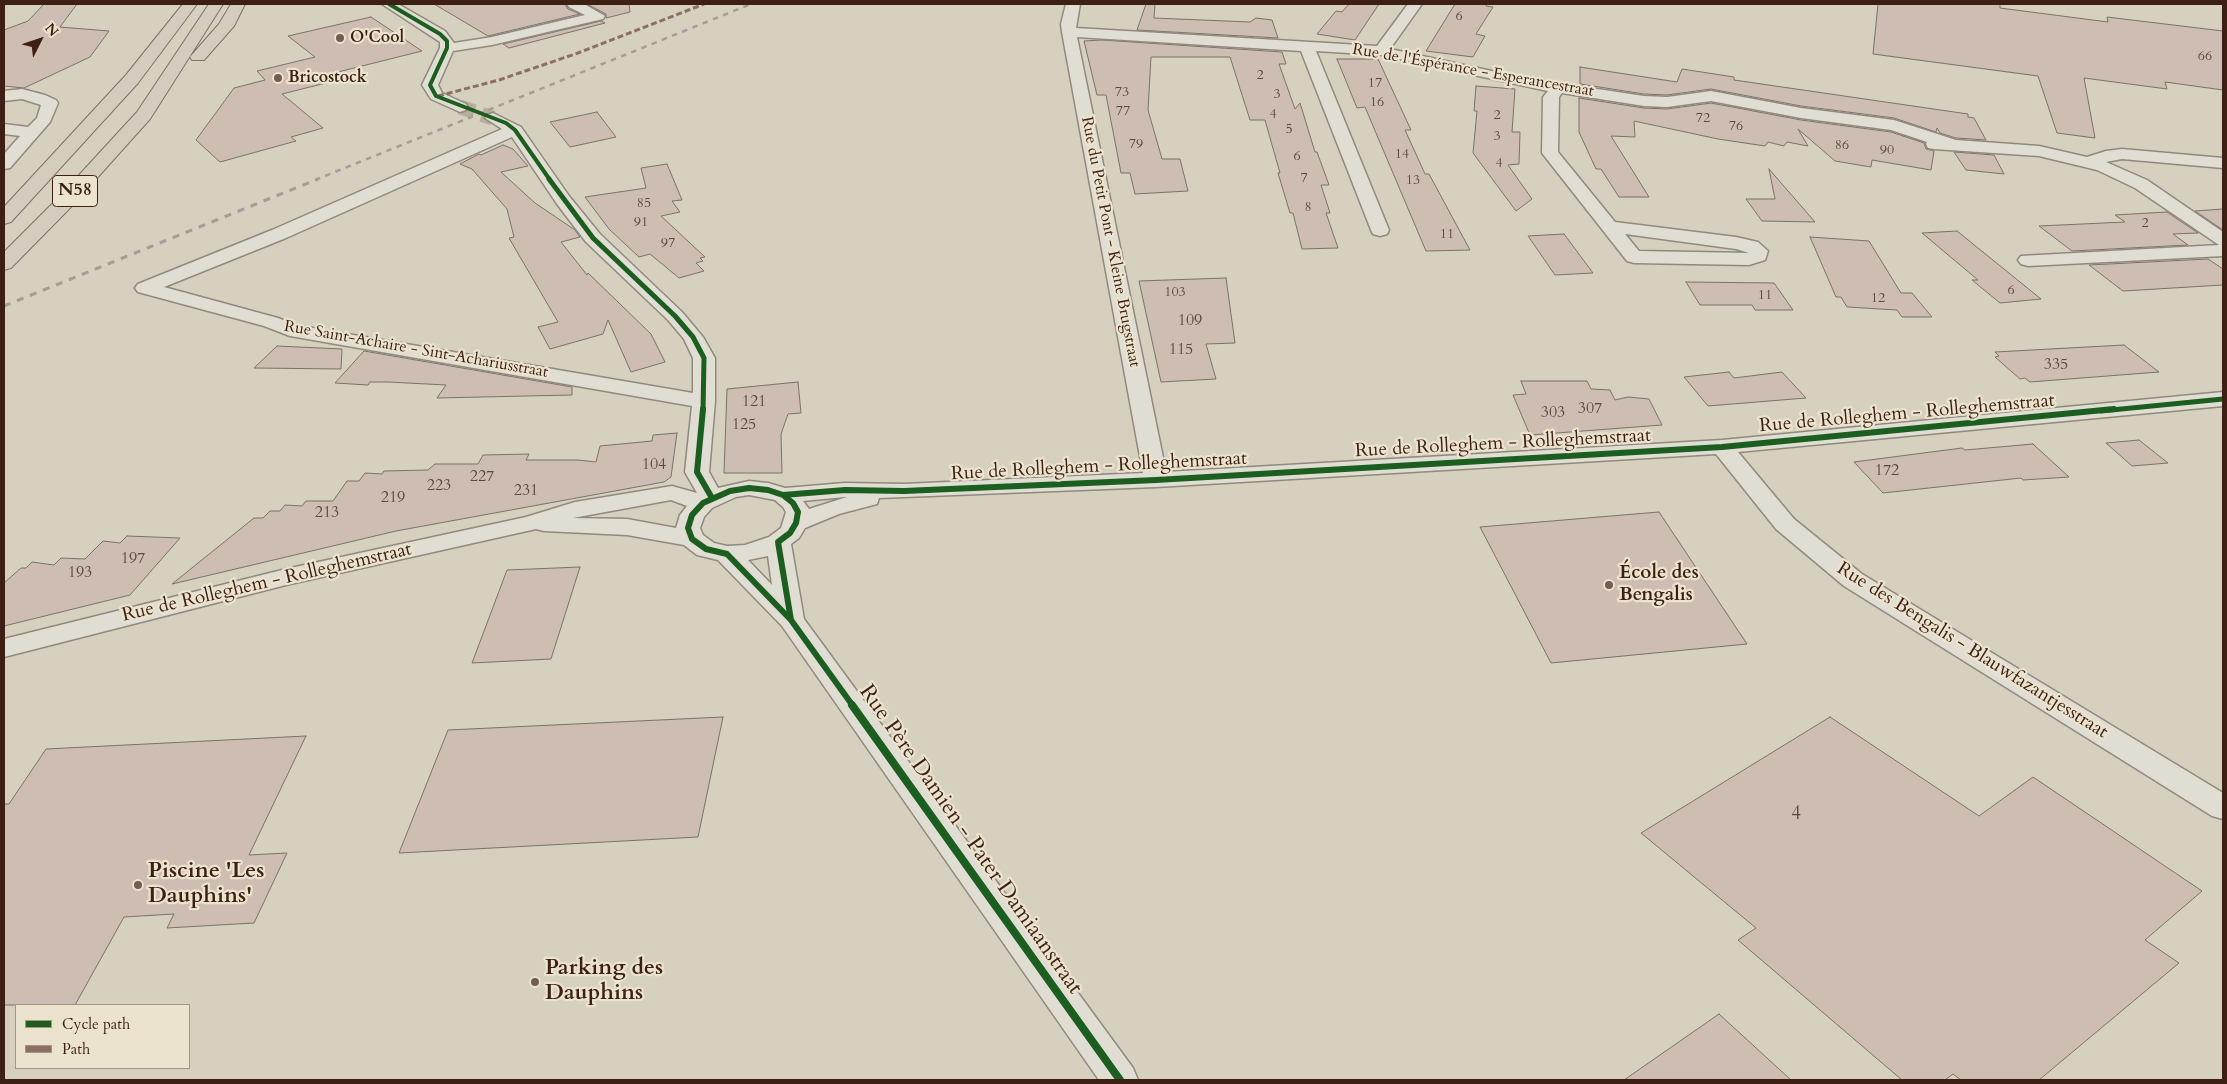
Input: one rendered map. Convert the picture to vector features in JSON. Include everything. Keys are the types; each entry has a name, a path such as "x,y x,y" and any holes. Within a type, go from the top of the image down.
{"highway":[{"name":"N58","path":"4,218 132,79 190,4"},
{"name":"N58","path":"4,264 64,203 144,115 216,4"},
{"path":"144,115 186,73 226,26 238,4"},
{"path":"132,79 129,66 148,35"}],"street":[{"path":"388,4 440,34 447,41 447,48 430,85 436,96 460,107"},
{"path":"447,48 492,40 598,16 574,4"},
{"name":"Rue du Petit Pont - Kleine Brugstraat","path":"1073,4 1068,24 1069,32 1156,480"},
{"path":"1381,50 1415,4"},
{"name":"Rue de l'Éspérance - Esperancestraat","path":"1069,32 1381,50 1524,83 1644,101 1706,102 1799,120 1896,133 1950,144 2039,151 2090,162 2126,176 2171,170 2179,160"},
{"path":"1307,46 1380,230"},
{"path":"1558,88 1551,97 1550,152 1634,257 1750,259 1758,256 1759,251 1736,242 1611,227"},
{"path":"4,96 22,94 50,103 44,119 4,164"},
{"path":"493,118 515,130 563,200 593,238 675,316 693,337 704,358 704,401 697,472 707,501"},
{"path":"4,129 33,132"},
{"name":"Rue Saint-Achaire - Sint-Achariusstraat","path":"515,130 279,234 145,288 271,322 290,330 704,401"},
{"name":"Rue de l'Éspérance - Esperancestraat","path":"2090,162 2106,156 2122,154 2223,163"},
{"path":"2126,176 2223,240"},
{"path":"2028,260 2223,250"},
{"name":"Rue de Rolleghem - Rolleghemstraat","path":"784,495 845,490 904,491 1156,480 1722,447 2223,399"},
{"name":"Rue des Bengalis - Blauwfazantjesstraat","path":"1722,447 1785,524 1853,580 2223,808"},
{"path":"750,488 768,490 784,495 793,503 798,512 796,523 790,533 778,542 762,549 745,553 727,554 706,549 692,539 688,528 692,515 707,501 730,492 750,488"},
{"name":"Rue de Rolleghem - Rolleghemstraat","path":"796,523 830,509 904,491"},
{"name":"Rue de Rolleghem - Rolleghemstraat","path":"4,648 286,577 532,523 575,509 672,493 707,501"},
{"name":"Rue de Rolleghem - Rolleghemstraat","path":"532,523 626,528 692,539"},
{"name":"Rue Père Damien - Pater Damiaanstraat","path":"778,542 791,620"},
{"name":"Rue Père Damien - Pater Damiaanstraat","path":"727,554 791,620 1120,1080"}],"building":[{"path":"44,4 77,4 60,27 109,31 90,57 24,88 4,86 4,30 28,21"},
{"path":"434,4 565,4 568,9 580,14 488,36"},
{"path":"587,4 629,4 630,12 606,18 606,14"},
{"path":"1146,4 1155,4 1154,18 1250,22 1256,18 1272,20 1278,38 1137,30"},
{"path":"1349,4 1379,4 1355,40 1317,34 1336,11 1342,12"},
{"path":"1455,4 1487,4 1486,6 1493,7 1476,34 1485,36 1473,57 1426,51"},
{"path":"1878,4 2000,4 2000,8 2108,22 2107,17 2223,31 2223,90 2165,82 2167,89 2084,78 2095,138 2057,133 2038,76 1873,54"},
{"path":"371,17 422,51 338,72 346,78 282,94 323,128 291,137 296,141 220,162 196,140 234,88 265,80 257,71 315,57 288,36"},
{"path":"601,21 605,23 509,48 503,44"},
{"path":"1102,40 1282,52 1286,64 1279,64 1295,109 1300,103 1315,152 1317,152 1329,185 1321,185 1330,213 1326,213 1338,248 1302,249 1293,213 1290,213 1278,173 1280,173 1265,120 1250,120 1230,57 1151,57 1148,110 1162,159 1180,159 1188,191 1135,194 1130,173 1121,173 1106,95 1097,95 1084,41"},
{"path":"1337,59 1378,59 1411,130 1405,130 1425,174 1429,174 1470,250 1426,251 1365,107 1357,108"},
{"path":"1580,67 1677,82 1682,69 1734,77 1734,80 1968,114 1968,117 1974,118 1986,140 1956,138 1940,133 1937,128 1936,132 1894,118 1801,106 1711,89 1667,95 1644,94 1580,84"},
{"path":"1476,86 1515,89 1512,132 1520,132 1519,164 1508,165 1532,199 1516,211 1473,153 1477,111 1474,111"},
{"path":"1579,98 1644,108 1667,109 1711,103 1801,120 1891,132 1924,143 1926,149 1934,151 1931,170 1872,160 1871,167 1835,161 1798,129 1808,146 1787,142 1784,146 1768,142 1765,146 1718,139 1634,121 1635,137 1611,136 1649,197 1619,197 1601,169 1596,169 1579,132"},
{"path":"597,112 616,137 570,147 550,122"},
{"path":"503,145 513,149 528,166 501,172 535,203 575,230 580,237 561,242 587,275 588,273 651,334 665,362 631,372 608,320 603,334 550,349 538,327 558,322 509,238 514,237 507,209 472,169 460,164"},
{"path":"1954,152 1994,155 2004,174 1966,170"},
{"path":"667,164 682,200 672,201 680,212 661,216 705,257 700,258 703,261 696,263 704,271 679,278 650,254 639,257 609,229 585,197 646,188 641,168"},
{"path":"1769,169 1815,222 1762,221 1746,199 1775,199"},
{"path":"2223,209 2223,230 2195,211"},
{"path":"2167,212 2198,233 2173,234 2188,245 2072,251 2039,226 2125,222 2115,215"},
{"path":"1957,231 2041,299 2000,303 1972,280 1978,280 1922,233"},
{"path":"1564,234 1593,273 1555,275 1528,236"},
{"path":"1810,237 1869,241 1901,293 1912,293 1932,317 1902,317 1897,310 1847,307 1841,297 1836,297"},
{"path":"2208,259 2223,269 2223,285 2123,291 2089,265"},
{"path":"1226,278 1235,343 1206,344 1216,379 1161,382 1139,281"},
{"path":"1686,282 1774,283 1793,310 1755,310 1752,305 1700,305"},
{"path":"2124,345 2159,372 2030,382 2025,378 2020,379 1995,357 1999,356 1995,352"},
{"path":"277,346 342,349 341,369 254,368"},
{"path":"364,351 572,387 572,395 437,398 446,385 388,382 370,382 368,385 335,383"},
{"path":"1729,372 1734,378 1782,372 1806,398 1708,406 1684,377"},
{"path":"1521,381 1587,381 1591,389 1610,390 1615,400 1628,397 1649,399 1662,425 1530,435 1513,395 1526,394"},
{"path":"798,382 801,413 788,414 781,434 782,473 724,473 727,389"},
{"path":"677,433 671,477 664,482 396,531 172,584 254,518 263,518 270,511 280,511 285,505 302,506 306,501 333,501 347,481 359,481 365,473 382,474 384,471 428,470 435,464 478,464 483,455 529,454 526,460 596,462 600,446 652,441 653,435"},
{"path":"2139,440 2168,463 2132,466 2106,443"},
{"path":"2033,444 2069,477 2023,480 2021,478 1883,493 1854,462 1962,448 1965,450"},
{"name":"École des Bengalis","path":"1659,512 1747,644 1551,663 1480,527"},
{"path":"127,536 180,538 130,595 4,626 4,583 21,568 26,568 32,562 54,565 61,558 85,559 103,541 120,543"},
{"path":"580,567 551,659 472,663 507,570"},
{"path":"723,717 698,837 399,853 448,730"},
{"path":"1830,717 1979,816 2033,777 2202,891 2145,940 2179,963 2039,1080 1961,1080 1953,1074 1945,1080 1902,1080 1738,940 1756,928 1641,833"},
{"name":"Piscine 'Les Dauphins'","path":"306,736 249,855 287,853 254,923 167,928 174,914 124,917 76,1004 4,1005 4,804 9,804 46,749"},
{"path":"1719,1014 1791,1080 1624,1080"}],"tunnel":[{"path":"460,107 493,118"}],"railway":[{"path":"315,180 751,4"},
{"path":"4,306 318,179"}],"marked path":[{"path":"438,96 499,80 578,53 704,4"}],"cycle path":[{"path":"389,4 440,34 447,41 447,48 430,85 436,96 506,123 515,130 563,200 593,238 675,316 693,337 704,358 704,401 697,472 712,498"},
{"path":"783,495 845,490 904,491 1156,480 1722,447 2223,399"},
{"path":"791,620 778,542 790,533 796,523 798,512 793,503 783,495 768,490 749,488 730,491 703,503 692,515 688,528 692,539 706,549 727,554 791,620 1120,1080"}],"place":[{"name":"O'Cool","path":"340,38"},
{"name":"Bricostock","path":"278,78"},
{"name":"École des Bengalis","path":"1609,585"},
{"name":"Piscine 'Les Dauphins'","path":"138,885"},
{"name":"Parking des Dauphins","path":"535,982"}]}
